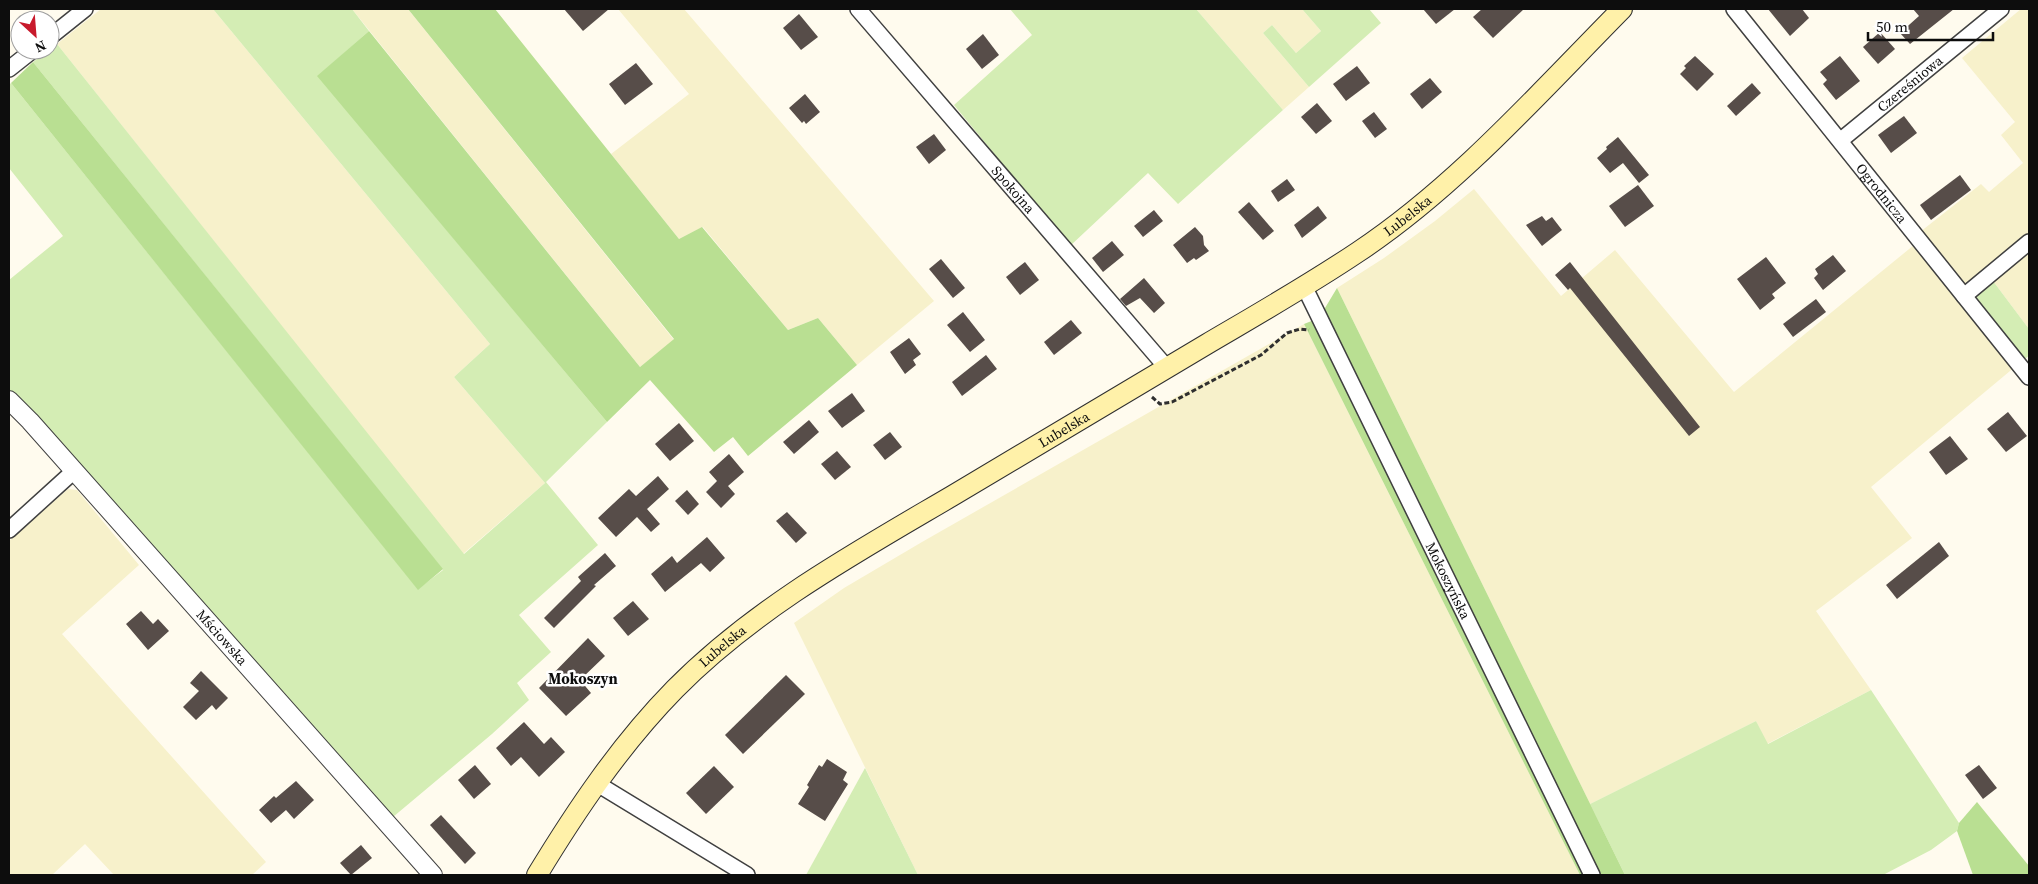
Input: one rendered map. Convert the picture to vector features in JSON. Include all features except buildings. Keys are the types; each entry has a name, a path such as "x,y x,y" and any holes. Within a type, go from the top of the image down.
{"main road":[{"name":"Lubelska","path":"537,875 596,783 639,729 675,689 727,642 781,600 867,546 1304,286 1361,250 1439,190 1508,124 1622,9"}],"street":[{"path":"60,29 86,9"},
{"name":"Spokojna","path":"858,9 1167,368"},
{"name":"Ogrodnicza","path":"1734,9 2029,377"},
{"name":"Czereśniowa","path":"1840,140 2001,9"},
{"path":"9,69 20,60"},
{"path":"1964,296 2029,242"},
{"name":"Mokoszyńska","path":"1304,286 1592,875"},
{"name":"Mściowska","path":"9,400 433,875"},
{"path":"9,530 74,471"},
{"path":"596,783 747,875"}],"path":[{"path":"1149,393 1160,404 1172,402 1260,354 1287,333 1300,329 1314,332"}],"shaded area":[{"path":"101,9 213,9 490,344 454,377 545,483 463,554 60,48 60,42"},
{"path":"352,9 408,9 674,340 640,367"},
{"path":"618,9 684,9 934,301 857,365 818,318 788,330 703,227 679,239 611,154 689,94"},
{"path":"1196,9 1302,9 1321,31 1296,53 1272,25 1263,33 1309,87 1283,110"},
{"path":"2021,9 2029,9 2029,234 1967,285 1962,285 1920,232 1981,184 1989,192 2023,163 2001,135 2015,122 1962,58"},
{"path":"1474,189 1561,296 1615,250 1734,392 1914,245 2016,366 1871,487 1912,538 1816,611 1871,690 1767,744 1756,721 1590,804 1337,288 1384,258 1435,221"},
{"path":"2029,252 2029,329 1993,281"},
{"path":"1304,324 1580,875 918,875 794,623 844,588 922,542"},
{"path":"68,489 77,490 139,565 62,634 266,862 252,875 114,875 85,844 52,875 9,875 9,541"}],"green space":[{"path":"213,9 352,9 369,31 318,76 607,422 546,482 598,545 519,615 551,652 517,683 529,700 492,734 393,817 9,392 9,280 63,236 9,168 9,85 11,83 418,589 443,570 33,62 36,60 60,60 60,48 464,554 545,483 454,377 490,344"},
{"path":"408,9 495,9 679,239 702,227 788,330 818,318 857,365 748,456 733,437 714,452 650,380 607,422 317,76 369,31 640,367 674,339"},
{"path":"1010,9 1196,9 1283,110 1178,204 1148,173 1070,246 954,105 1032,35"},
{"path":"1302,9 1369,9 1381,23 1309,87 1263,33 1272,25 1296,53 1321,31"},
{"path":"33,62 443,569 418,590 11,83"},
{"path":"1993,281 2029,329 2029,356 2023,360 1973,298"},
{"path":"1337,288 1625,875 1580,875 1304,324 1319,318"},
{"path":"1871,690 1959,823 1957,831 1931,850 1883,875 1625,875 1590,804 1756,721 1768,744"},
{"path":"865,768 918,875 806,875"},
{"path":"1977,802 2029,866 2029,875 1973,875 1957,831 1959,823"}],"district":[{"name":"Mokoszyn","path":"583,678"}]}
